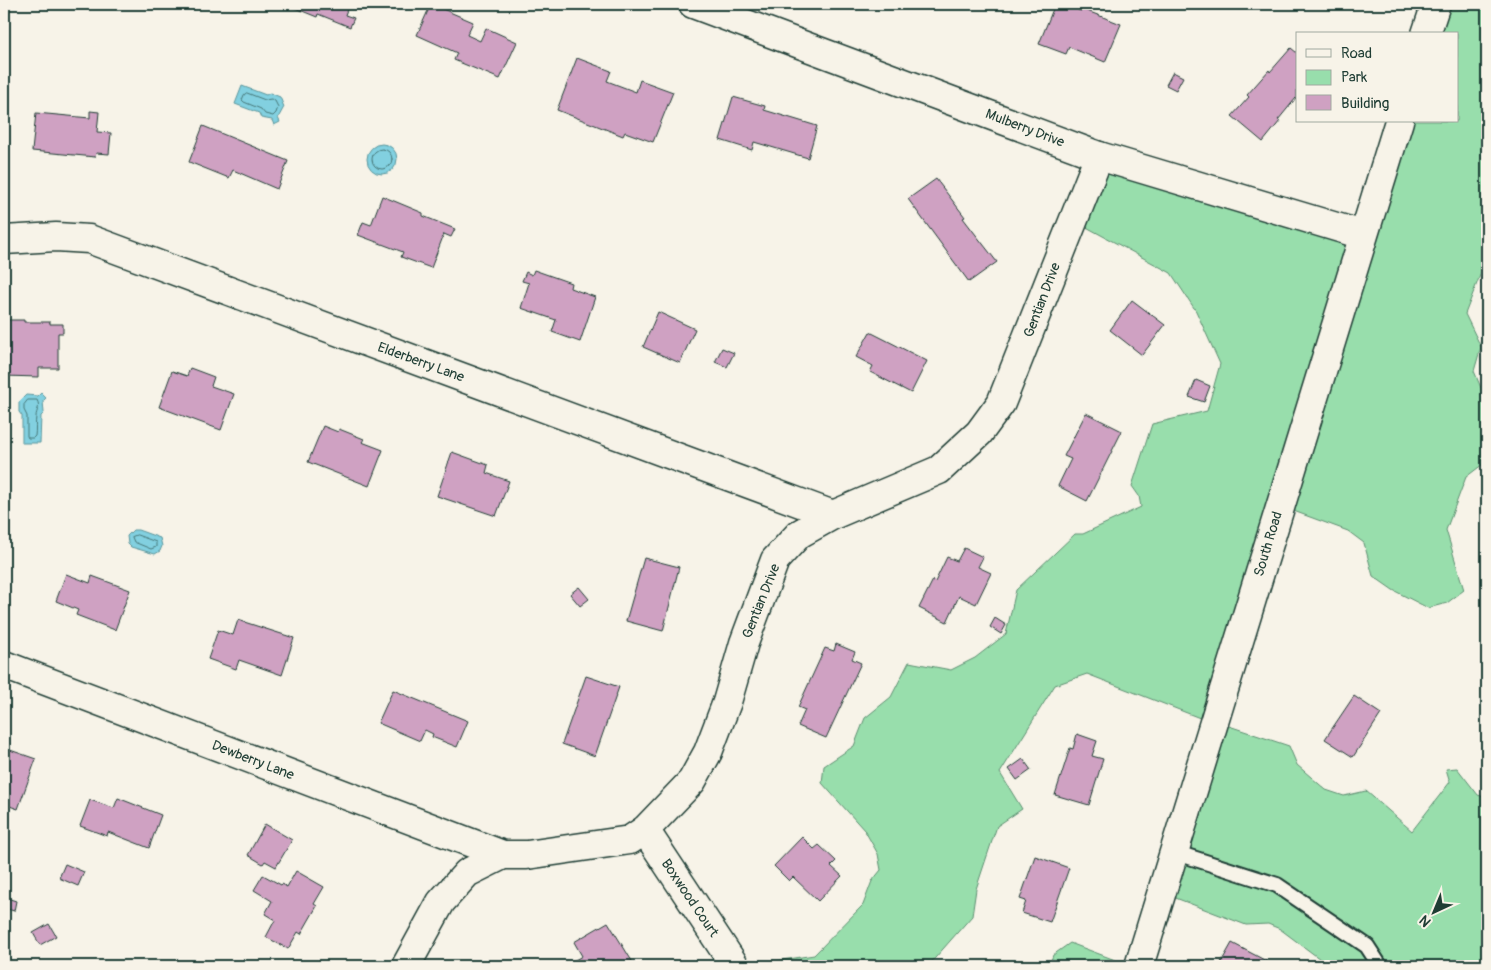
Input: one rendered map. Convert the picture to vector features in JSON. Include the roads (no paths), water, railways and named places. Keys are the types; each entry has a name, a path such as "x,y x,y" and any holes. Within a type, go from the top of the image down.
{"street":[{"name":"Mulberry Drive","path":"693,4 1099,156 1363,235"},
{"path":"1427,32 1436,4"},
{"name":"South Road","path":"1139,966 1399,122"},
{"name":"Gentian Drive","path":"406,966 441,902 467,873 503,855 527,855 630,840 645,830 692,780 708,752 727,702 744,643 775,560 799,534 832,515 939,470 979,433 1001,402 1099,156"},
{"name":"Elderberry Lane","path":"4,240 56,237 89,239 832,515"},
{"name":"Dewberry Lane","path":"4,665 503,855"},
{"name":"Boxwood Court","path":"645,830 736,966"}],"lane":[{"path":"1174,852 1277,884 1367,946 1380,966"}],"water":[{"path":"242,86 266,95 270,93 280,97 284,107 278,118 280,122 274,125 272,120 261,118 259,113 235,104"},
{"path":"382,144 392,149 397,159 392,169 382,174 372,169 367,159 372,149"},
{"path":"41,393 46,398 43,401 44,413 41,416 40,443 22,443 22,416 19,412 19,402 26,395 38,396"},
{"path":"133,530 160,538 162,546 160,551 155,554 131,547 128,544 127,536"}]}
